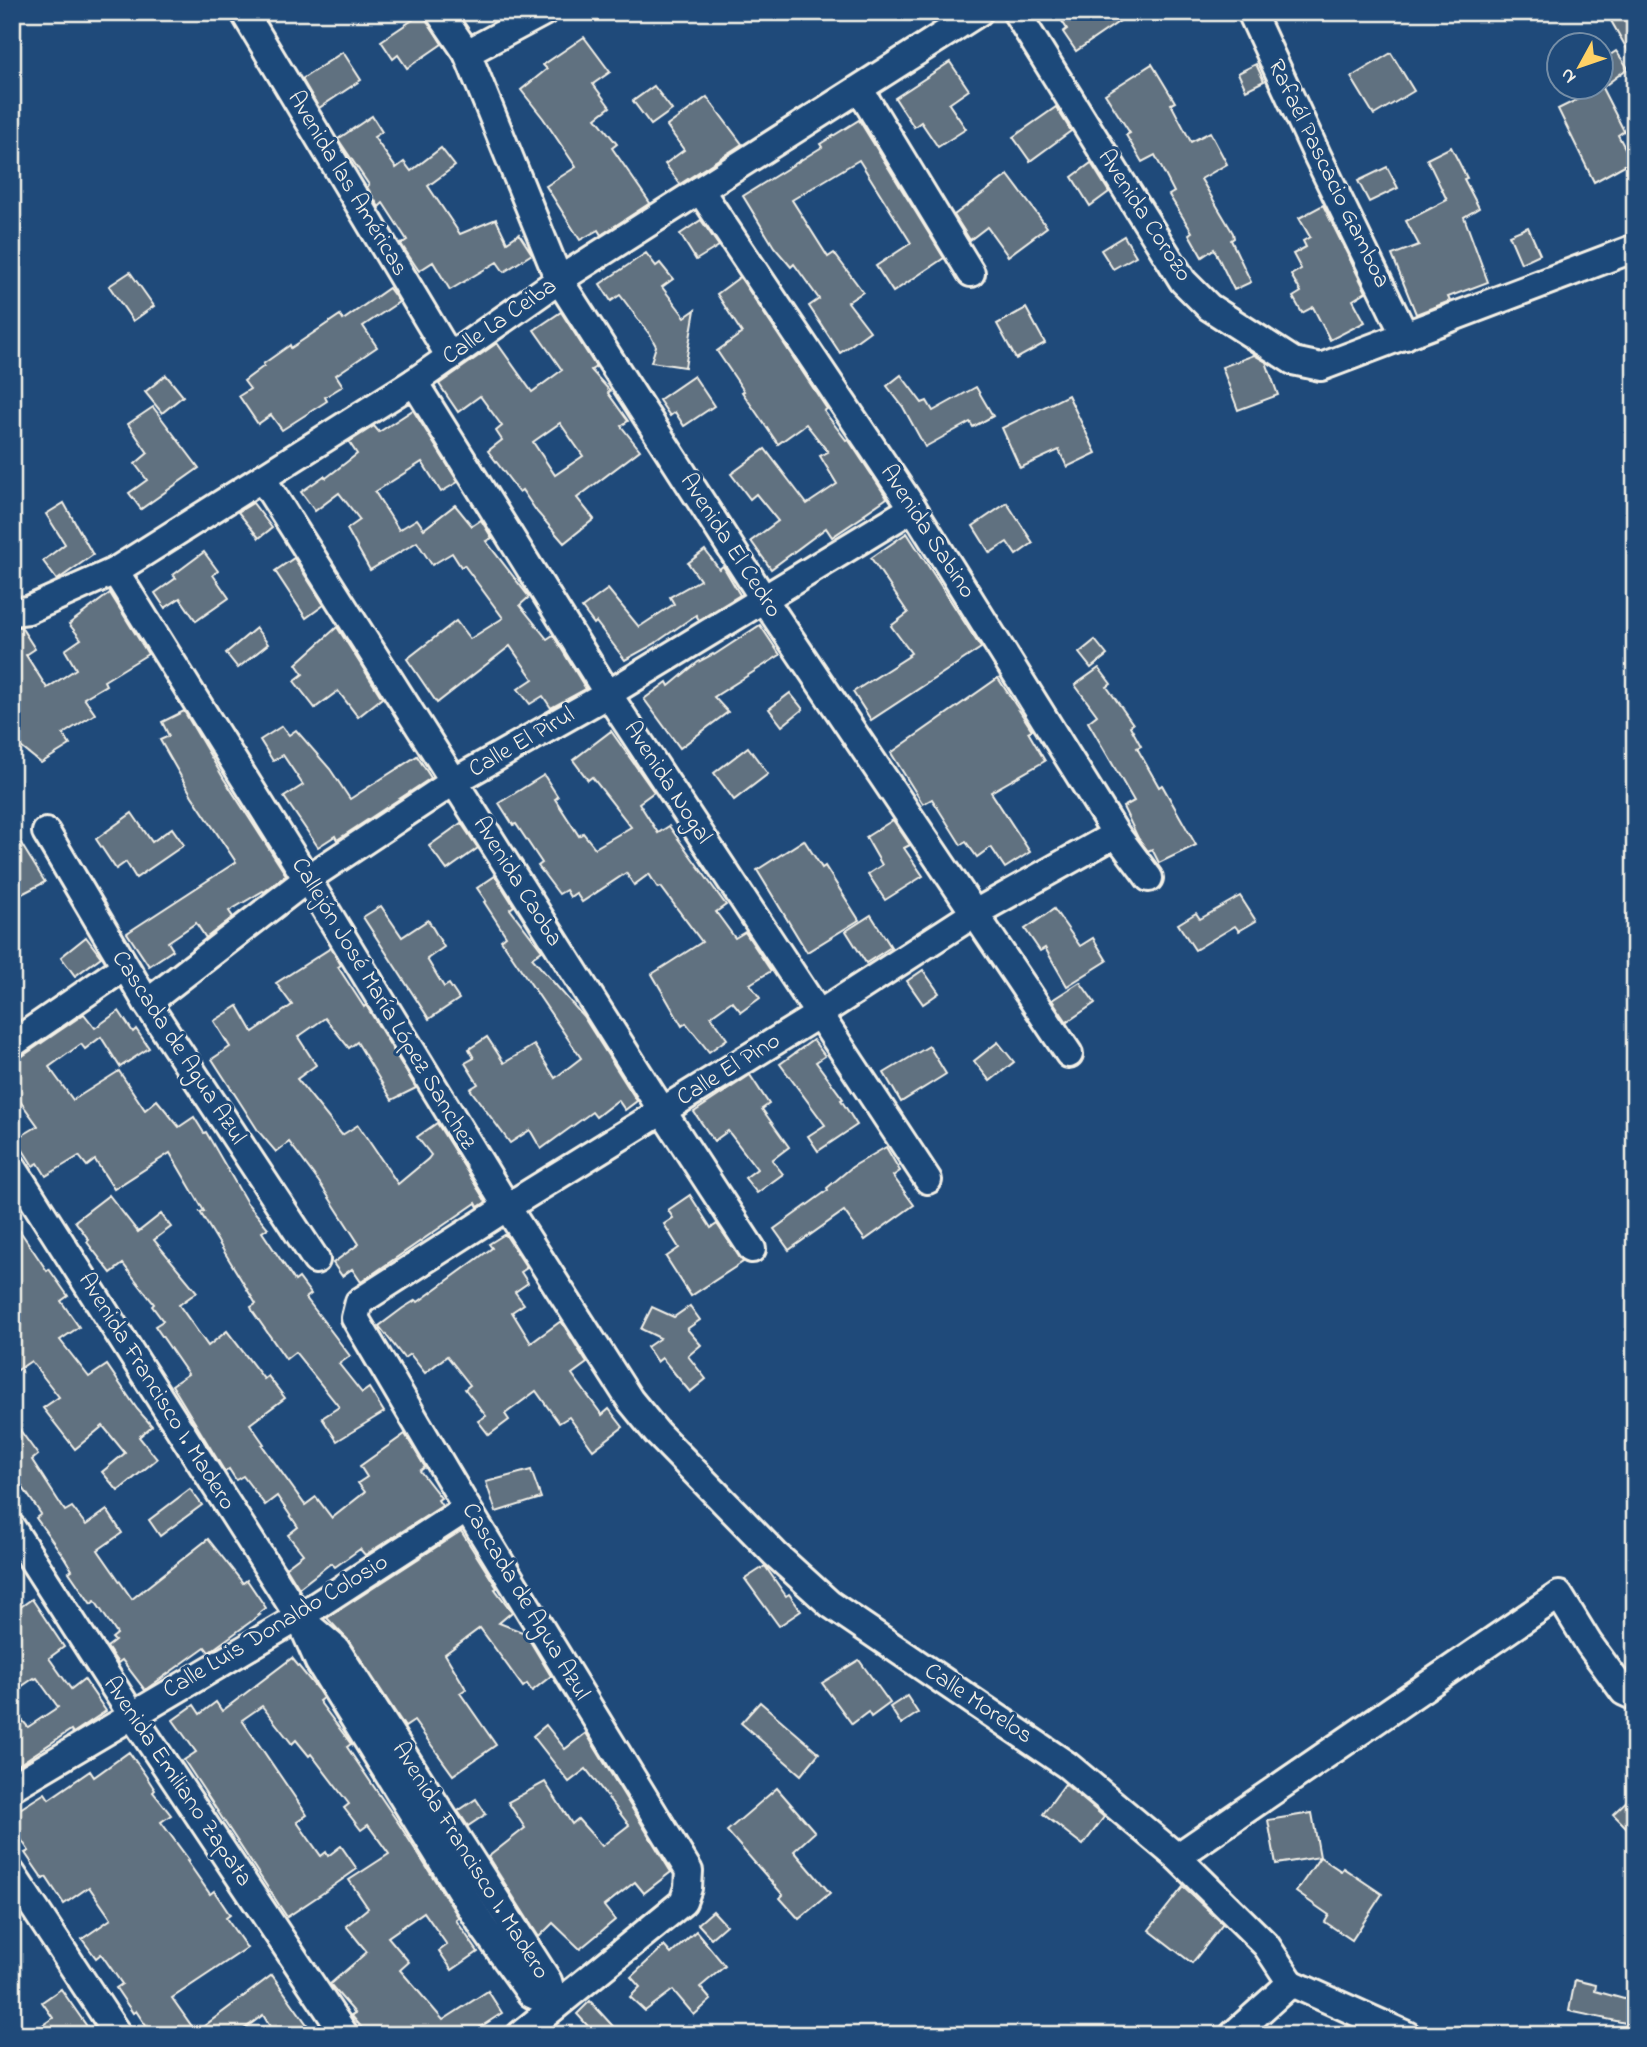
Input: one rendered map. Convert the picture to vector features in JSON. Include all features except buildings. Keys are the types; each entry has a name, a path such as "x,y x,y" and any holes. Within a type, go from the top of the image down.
{"street":[{"name":"Avenida las Américas","path":"244,12 450,357"},
{"name":"Avenida El Cedro","path":"439,12 467,53 559,281 763,598 1069,1054"},
{"path":"467,53 544,12"},
{"name":"Calle La Ceiba","path":"12,612 28,610 115,571 414,382 559,281 979,12"},
{"name":"Avenida Corozo","path":"1016,12 1183,281 1209,307 1293,361 1321,367 1405,336"},
{"name":"Rafaél Pascacio Gamboa","path":"1251,12 1405,336"},
{"path":"860,90 971,273"},
{"name":"Avenida Sabino","path":"701,190 913,508 1116,834 1149,878"},
{"path":"1405,336 1635,248"},
{"name":"Avenida Nogal","path":"414,382 608,694 928,1180"},
{"name":"Avenida Caoba","path":"262,478 752,1249"},
{"name":"Calle El Pirul","path":"147,1003 307,879 453,782 608,694 913,508"},
{"name":"Callejón José María López Sanchez","path":"115,571 507,1207 629,1400 657,1433"},
{"name":"Cascada de Agua Azul","path":"46,832 124,967 316,1260"},
{"name":"Calle El Pino","path":"355,1318 359,1302 369,1293 663,1112 975,913 1116,834"},
{"path":"12,1044 124,967"},
{"name":"Avenida Francisco I. Madero","path":"12,1166 299,1617 319,1662 483,1927 531,1994 555,2005"},
{"name":"Cascada de Agua Azul","path":"355,1318 467,1508 689,1871 688,1888 682,1902 555,2005"},
{"name":"Calle Morelos","path":"657,1433 775,1554 830,1604 1067,1765 1177,1857 1266,1945 1291,1983"},
{"name":"Calle Luis Donaldo Colosio","path":"12,1787 299,1617 467,1508"},
{"name":"Avenida Emiliano Zapata","path":"12,1528 132,1715 345,2035"},
{"path":"1177,1857 1559,1595 1589,1644 1624,1692 1635,1697"},
{"path":"12,1874 118,2035"},
{"path":"1233,2035 1291,1983 1407,2035"},
{"path":"520,2035 555,2005"}]}
